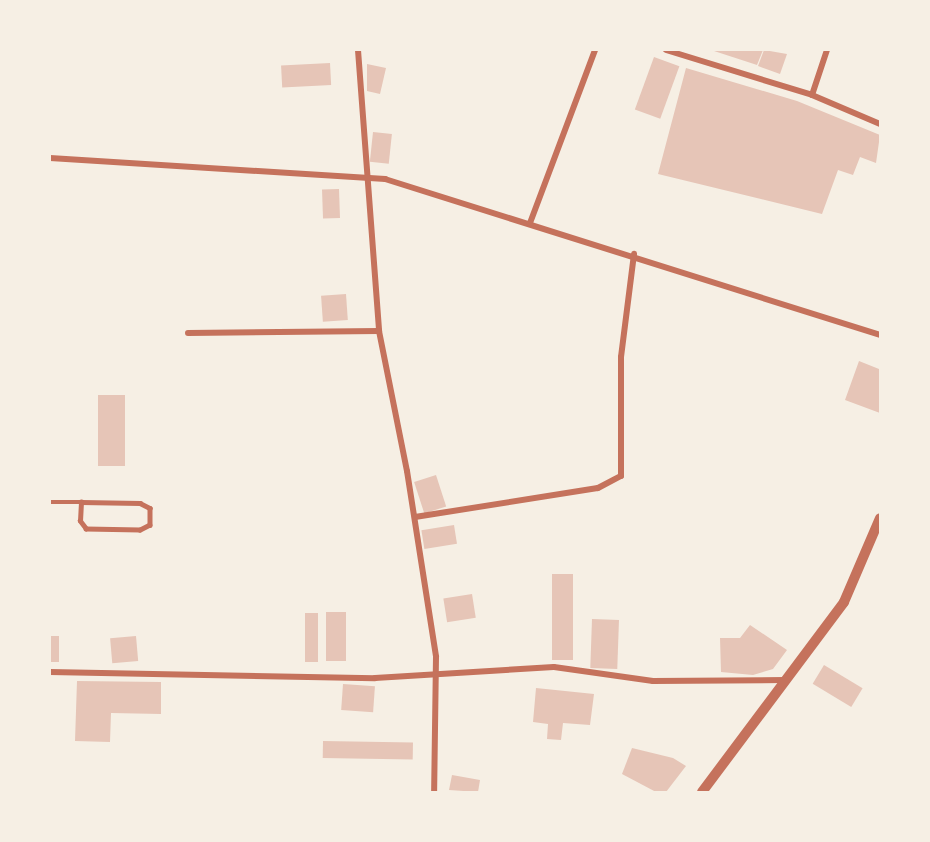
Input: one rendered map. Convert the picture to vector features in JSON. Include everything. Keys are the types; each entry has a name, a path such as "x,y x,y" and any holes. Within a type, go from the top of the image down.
{"street":[{"path":"358,50 357,92 368,178 379,331 414,517 437,675 434,792"},
{"path":"530,223 595,50"},
{"path":"666,50 812,96 880,124"},
{"path":"812,96 827,50"},
{"path":"50,158 368,178 450,196 880,335"},
{"path":"414,517 598,489 621,476 621,357 634,254"},
{"path":"188,333 379,331"},
{"path":"702,792 788,680 844,602 880,518"},
{"path":"50,672 437,675 554,668 653,681 788,680"}],"lane":[{"path":"50,502 81,502 145,505 150,525 140,530 86,529 80,521 81,502"}],"building":[{"path":"711,50 763,50 757,65"},
{"path":"764,50 787,54 780,74 758,66"},
{"path":"654,57 679,66 660,119 635,110"},
{"path":"330,63 331,85 282,88 281,66"},
{"path":"367,64 386,68 380,94 367,91"},
{"path":"686,68 797,101 880,135 876,163 860,157 853,175 838,170 822,214 658,174"},
{"path":"373,132 392,134 389,164 370,162"},
{"path":"339,189 340,218 323,219 322,190"},
{"path":"346,294 348,320 323,322 321,296"},
{"path":"859,361 879,369 880,364 880,413 845,400"},
{"path":"98,395 125,395 125,466 98,466"},
{"path":"436,475 446,506 424,513 414,482"},
{"path":"454,525 457,544 424,549 421,530"},
{"path":"552,574 573,574 573,660 552,660"},
{"path":"472,594 476,618 447,622 443,599"},
{"path":"326,612 346,612 346,661 326,661"},
{"path":"305,613 318,613 318,662 305,662"},
{"path":"592,619 619,620 617,669 590,668"},
{"path":"750,625 787,650 773,669 753,675 721,672 720,638 740,638"},
{"path":"50,636 59,636 59,662 50,662"},
{"path":"136,636 138,661 112,663 110,638"},
{"path":"824,665 863,688 851,707 813,684"},
{"path":"77,681 161,682 161,714 111,713 110,742 75,741"},
{"path":"343,684 375,686 373,712 341,710"},
{"path":"536,688 594,694 590,725 563,723 561,740 547,739 548,724 533,722"},
{"path":"323,741 413,743 413,760 323,758"},
{"path":"632,748 673,758 686,766 666,792 656,792 622,774"},
{"path":"452,775 480,780 478,792 449,790"}]}
